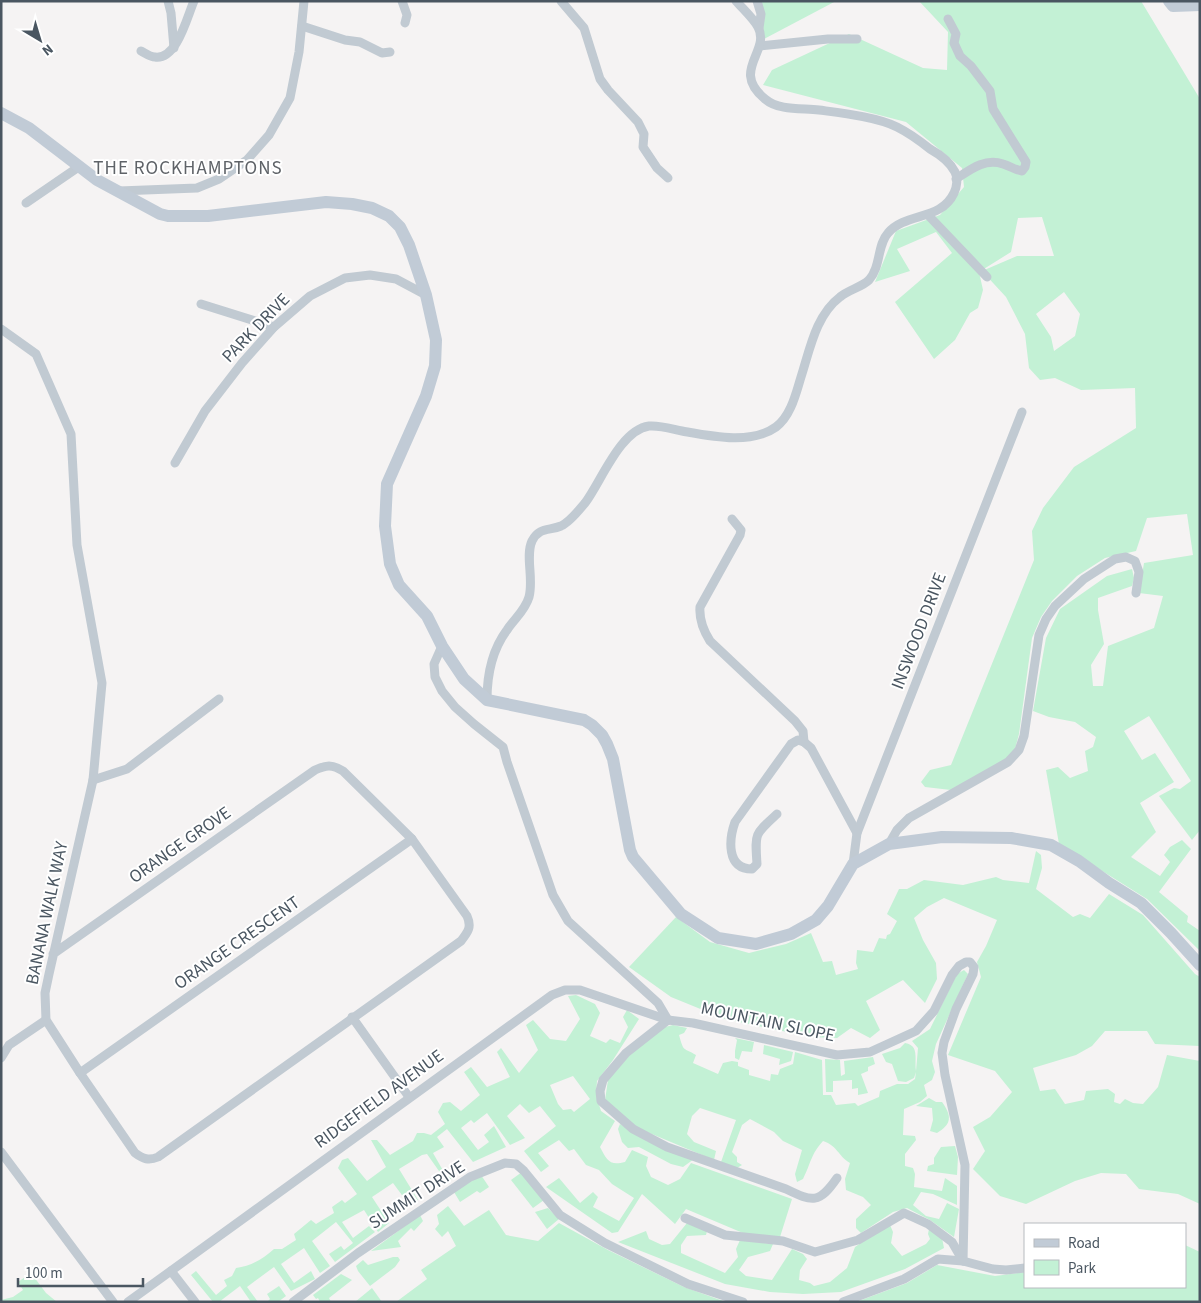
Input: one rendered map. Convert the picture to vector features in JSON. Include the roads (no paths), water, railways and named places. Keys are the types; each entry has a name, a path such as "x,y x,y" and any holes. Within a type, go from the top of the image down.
{"street":[{"path":"168,1 174,49"},
{"path":"140,51 154,58 165,56 174,49 194,1"},
{"path":"116,191 197,188 219,179 247,160 269,135 290,98 299,52 304,1"},
{"path":"402,1 406,15 404,23"},
{"path":"561,1 584,28 600,79 638,122 644,134 643,147 657,168 668,178"},
{"path":"736,1 760,28"},
{"path":"487,700 487,680 490,666 502,638 528,599 532,582 530,552 532,541 540,530 560,526 576,513 587,500 609,464 637,429 661,426 717,437 743,437 763,434 775,427 785,418 796,394 815,331 831,304 843,294 868,282 887,233 903,222 938,211 951,200 957,186 956,172 943,157 896,126 859,117 779,106 766,100 751,82 750,70 760,46 761,14 757,1"},
{"path":"1169,1 1173,6 1200,5"},
{"path":"948,20 956,34 954,43 960,56 971,66 990,91 994,109 1026,162 1022,171 1001,163 981,163 956,179"},
{"path":"302,26 345,40 360,42 382,53 390,52"},
{"path":"760,46 857,38"},
{"path":"1,113 29,128 97,180 160,214 168,216 208,216 326,202 372,208 390,216 400,228 409,245 426,295 436,340 435,366 426,396 387,484 385,526 390,564 399,585 427,616 442,646 464,679 487,700 584,720 602,735 613,759 630,850 633,857 681,914 718,938 756,944 791,934 816,920 828,906 853,864 889,844 942,837 1010,838 1051,845 1079,861 1141,903 1200,966"},
{"path":"26,203 80,166"},
{"path":"928,215 987,277"},
{"name":"PARK DRIVE","path":"176,463 205,411 242,364 274,327 310,296 345,278 370,275 396,279 426,295"},
{"path":"201,304 274,327"},
{"name":"BANANA WALK WAY","path":"1,329 36,354 71,434 77,545 102,683 93,780 45,993 46,1020"},
{"name":"INSWOOD DRIVE","path":"853,864 857,833 1022,412"},
{"path":"732,518 741,530 740,535 700,607 699,616 703,630 710,641 795,721 803,731 804,742"},
{"path":"889,844 897,830 909,818 1008,762 1019,750 1024,736 1039,635 1046,619 1055,606 1084,579 1115,559 1126,557 1135,561 1139,572 1136,592"},
{"path":"442,646 434,664 435,677 442,691 455,707 503,747 553,895 568,922 658,1004 668,1020 626,1053 603,1080 600,1091 601,1101 609,1110 633,1129 667,1147 786,1189 803,1197 811,1199 821,1197 827,1193 838,1178"},
{"path":"93,780 127,769 219,699"},
{"path":"777,814 758,830 756,841 757,864 752,869 742,869 735,863 732,852 731,833 735,822 791,744 798,740 811,748 857,833"},
{"name":"ORANGE GROVE","path":"53,954 315,770 326,765 336,766 343,771 412,839"},
{"path":"1,1058 9,1044 46,1020 135,1153 140,1157 152,1159 158,1157 461,940 470,928 468,916 412,839"},
{"name":"ORANGE CRESCENT","path":"80,1073 412,839"},
{"name":"MOUNTAIN SLOPE","path":"668,1020 692,1023 837,1054 870,1052 916,1031 934,1011 952,975 959,966 970,962 974,967 973,974 956,1009 942,1053 965,1165 963,1261"},
{"name":"RIDGEFIELD AVENUE","path":"128,1302 552,995 566,990 580,990 668,1020"},
{"path":"352,1017 409,1097"},
{"path":"1,1037 9,1044"},
{"path":"1,1152 113,1302"},
{"name":"SUMMIT DRIVE","path":"293,1302 358,1253 470,1177 505,1163 516,1164 524,1171 560,1215 605,1243 688,1284 742,1302"},
{"path":"685,1218 725,1235 783,1242 815,1252 858,1240 904,1213 928,1224 952,1242 963,1261"},
{"path":"843,1302 904,1278 938,1259 963,1261 993,1269 1024,1268"},
{"path":"171,1271 195,1302"}],"district":[{"name":"THE ROCKHAMPTONS","path":"188,168"}]}
